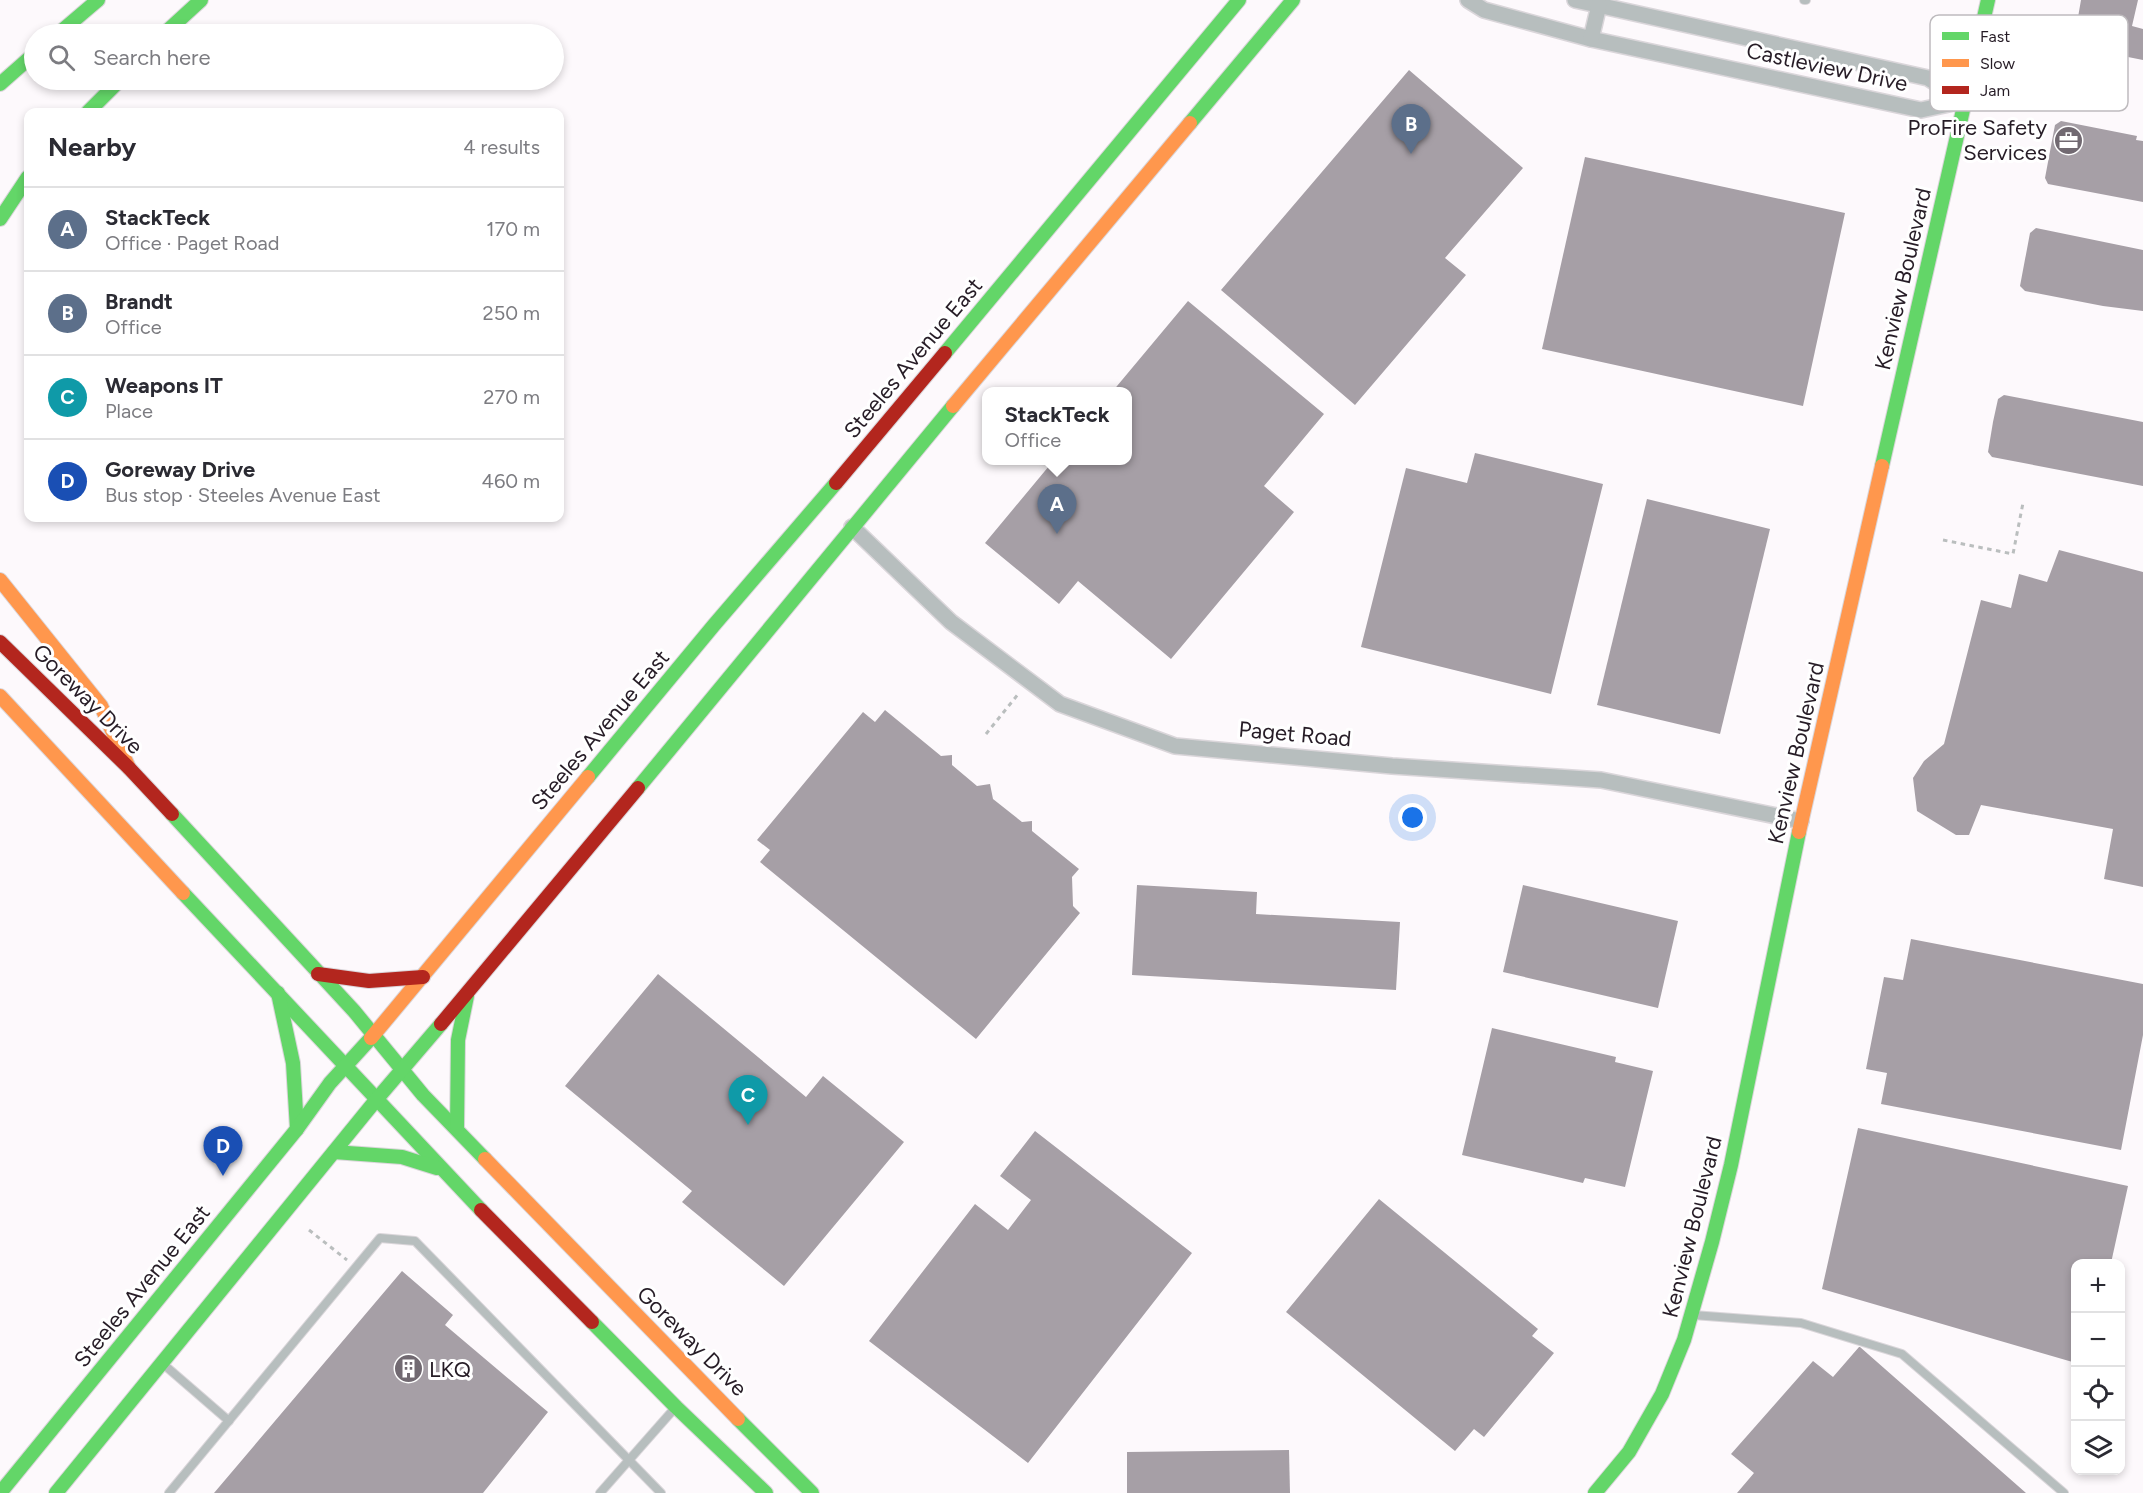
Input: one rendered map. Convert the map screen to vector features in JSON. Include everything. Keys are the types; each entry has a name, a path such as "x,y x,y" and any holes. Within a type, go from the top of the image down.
{"main road":[{"path":"70,24 98,0"},
{"path":"175,24 201,0"},
{"name":"Steeles Avenue East","path":"0,1493 297,1129 330,1083 423,977 714,625 821,501 1239,0"},
{"path":"56,1493 376,1100 567,875 852,527 1293,0"},
{"name":"Kenview Boulevard","path":"1984,15 1988,0"},
{"path":"0,84 24,63"},
{"path":"92,108 110,90"},
{"name":"Kenview Boulevard","path":"1595,1493 1629,1452 1662,1394 1684,1340 1731,1165 1802,821 1961,111"},
{"path":"0,219 24,183"},
{"path":"0,580 101,706 129,768"},
{"name":"Goreway Drive","path":"0,642 129,768 374,1035 423,1095 648,1328 812,1493"},
{"path":"0,696 443,1171 676,1407 766,1493"},
{"path":"318,974 369,981 423,977"},
{"path":"278,992 293,1063 297,1129"},
{"path":"457,1129 458,1040 467,993"},
{"path":"334,1152 402,1157 443,1171"}],"street":[{"name":"Castleview Drive","path":"1468,0 1484,10 1591,39 1921,110 1930,108"},
{"name":"Castleview Drive","path":"1575,0 1599,2 1930,79"},
{"path":"1591,39 1599,2"},
{"name":"Paget Road","path":"852,527 951,622 1060,704 1175,746 1392,766 1601,780 1802,821"}],"lane":[{"path":"169,1493 380,1238 415,1241 661,1493"},
{"path":"1691,1314 1801,1323 1902,1354 2064,1493"},
{"path":"162,1363 229,1420"},
{"path":"600,1493 676,1407"}],"path":[{"path":"1943,540 2013,554 2023,504"},
{"path":"986,734 1029,681"},
{"path":"309,1230 356,1266"}],"building":[{"path":"2081,0 2138,0 2132,26 2143,29 2143,60 2128,57 2128,15 2078,15"},
{"path":"1409,70 1523,168 1445,258 1466,275 1355,405 1221,290"},
{"path":"2061,121 2137,136 2136,140 2143,141 2143,202 2048,184 2045,178 2055,125"},
{"path":"1585,157 1845,213 1803,406 1542,349"},
{"path":"2036,228 2143,250 2143,311 2025,291 2020,286 2030,233"},
{"path":"1188,301 1324,414 1264,486 1294,512 1171,659 1078,581 1059,604 985,543 1050,465 1132,465 1132,387 1116,387"},
{"path":"2004,395 2143,422 2143,486 1992,457 1988,452 1993,422 1998,399"},
{"path":"1475,453 1603,484 1551,694 1361,647 1406,468 1467,483"},
{"path":"1647,499 1770,529 1720,734 1597,705"},
{"path":"2059,550 2143,572 2143,887 2104,879 2113,829 1981,805 1969,835 1956,835 1917,811 1913,778 1924,761 1944,744 1981,600 2011,608 2019,574 2047,582"},
{"path":"885,710 941,756 952,755 952,765 977,786 990,784 993,799 1022,822 1032,821 1032,831 1079,869 1072,877 1073,906 1080,913 976,1039 760,862 770,850 757,840 863,712 875,722"},
{"path":"1137,885 1257,892 1256,914 1400,922 1396,990 1132,975"},
{"path":"1523,885 1678,921 1658,1008 1503,972"},
{"path":"1911,939 2143,984 2143,1035 2121,1150 1881,1104 1887,1073 1866,1069 1884,977 1903,980"},
{"path":"658,974 806,1097 823,1076 904,1142 784,1286 682,1202 692,1191 565,1086"},
{"path":"1492,1028 1616,1057 1615,1062 1653,1071 1625,1187 1585,1178 1583,1183 1462,1155"},
{"path":"1858,1128 2128,1186 2112,1259 2071,1259 2071,1362 1822,1289"},
{"path":"1035,1131 1192,1253 1028,1463 869,1341 975,1204 1008,1230 1031,1200 1000,1176"},
{"path":"1379,1199 1538,1329 1532,1336 1554,1353 1484,1437 1474,1429 1455,1451 1286,1312"},
{"name":"LKQ","path":"402,1271 453,1315 445,1325 548,1412 483,1493 214,1493"},
{"path":"1859,1347 2026,1493 1737,1493 1754,1473 1731,1454 1813,1361 1833,1377"},
{"path":"1289,1450 1290,1493 1127,1493 1127,1452"}],"traffic: fast":[{"path":"70,24 98,0"},
{"path":"175,24 201,0"},
{"path":"945,353 1239,0"},
{"path":"1190,123 1293,0"},
{"path":"1985,15 1988,0"},
{"path":"0,84 24,63"},
{"path":"92,108 110,90"},
{"path":"1882,466 1963,111"},
{"path":"0,219 24,183"},
{"path":"638,788 953,406"},
{"path":"588,777 836,483"},
{"path":"172,814 354,1011 423,1095 485,1159"},
{"path":"1595,1493 1629,1452 1662,1394 1684,1340 1731,1165 1799,832"},
{"path":"183,893 481,1210"},
{"path":"278,993 293,1063 297,1129"},
{"path":"457,1129 458,1040 467,996"},
{"path":"56,1493 376,1100 441,1024"},
{"path":"0,1493 297,1129 330,1083 371,1038"},
{"path":"334,1152 402,1157 437,1168"},
{"path":"592,1322 766,1493"},
{"path":"738,1419 812,1493"}],"traffic: slow":[{"path":"953,406 1190,123"},
{"path":"1799,832 1882,466"},
{"path":"0,580 101,706 129,768"},
{"path":"0,696 183,893"},
{"path":"371,1038 588,777"},
{"path":"485,1159 738,1419"}],"traffic: jam":[{"path":"836,483 945,353"},
{"path":"0,642 129,768 172,814"},
{"path":"441,1024 638,788"},
{"path":"318,974 369,981 423,977"},
{"path":"481,1210 592,1322"}],"place":[{"name":"ProFire Safety Services","path":"2068,140"},
{"name":"Brandt","path":"1411,154"},
{"name":"StackTeck","path":"1057,534"},
{"name":"Weapons IT","path":"748,1125"},
{"name":"Goreway Drive","path":"223,1176"},
{"name":"LKQ","path":"408,1369"}]}
